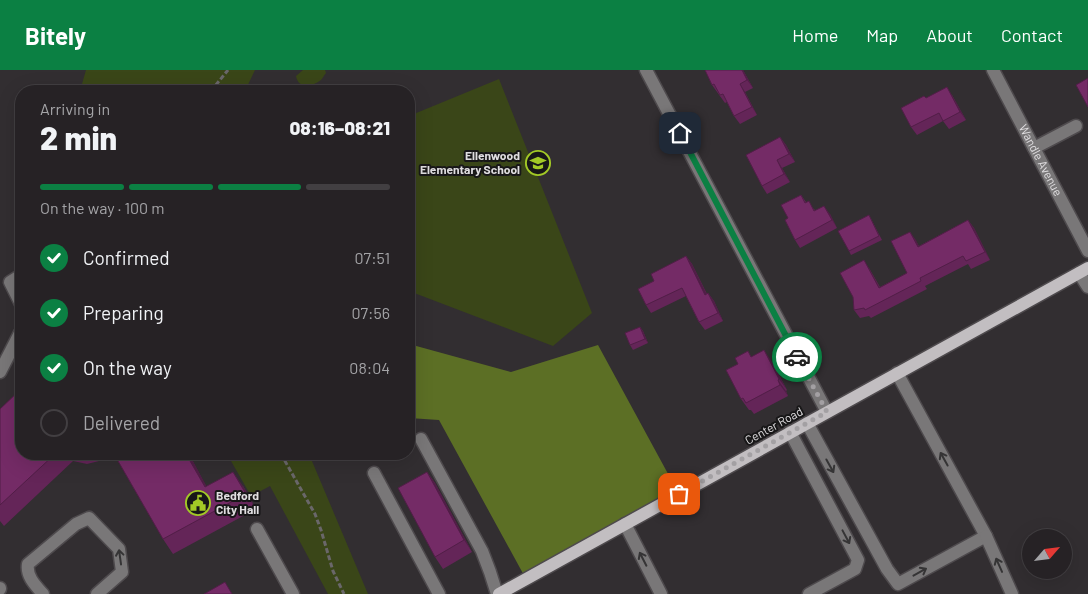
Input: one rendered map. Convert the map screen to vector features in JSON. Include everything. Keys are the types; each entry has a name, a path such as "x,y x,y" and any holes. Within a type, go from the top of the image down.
{"main road":[{"name":"Center Road","path":"498,594 1084,270"}],"street":[{"path":"646,70 827,412"},
{"name":"Wandle Avenue","path":"993,70 1088,251"},
{"path":"1034,148 1076,126"},
{"path":"1084,270 1088,287"},
{"path":"15,279 10,282 15,292"},
{"path":"0,372 15,343"},
{"path":"897,373 986,536 1012,594"},
{"path":"807,423 887,569 902,589 986,536"},
{"path":"790,432 858,560 855,569 809,594"},
{"path":"421,439 482,551 498,594"},
{"path":"374,473 439,594"},
{"path":"43,594 29,576 28,564 76,524 90,518 120,549 122,572 97,594"},
{"path":"625,524 661,594"},
{"path":"257,529 293,594"}],"path":[{"path":"216,85 228,71"},
{"path":"284,460 315,514 333,571 344,594"}],"green space":[{"path":"86,70 255,70 248,85 82,85"},
{"path":"303,70 325,70 326,73 317,82 310,85 302,85 296,76"},
{"path":"499,79 592,313 553,346 415,293 415,114"},
{"path":"598,345 679,494 526,579 439,420 415,418 415,346 511,372"},
{"path":"230,460 312,460 368,594 328,594 270,486 251,496"}],"building":[{"path":"705,70 742,70 747,80 740,84 752,107 734,116 723,94 720,95 714,84 712,85"},
{"path":"1088,78 1088,107 1076,85"},
{"path":"947,87 960,112 943,121 939,113 911,127 901,108"},
{"path":"780,137 789,154 777,160 784,174 762,186 746,155"},
{"path":"801,195 805,203 809,201 814,211 824,206 832,220 795,240 785,220 788,218 781,205"},
{"path":"869,215 879,236 849,251 838,231"},
{"path":"968,220 985,252 966,261 963,256 920,278 921,281 865,310 864,308 854,310 853,297 840,273 864,260 879,288 907,273 891,241 910,232 918,247"},
{"path":"686,256 705,295 708,293 718,313 699,322 682,288 646,305 638,289 654,281 651,274"},
{"path":"640,327 645,339 630,345 625,333"},
{"path":"764,350 779,379 780,385 746,403 743,398 741,399 726,370 738,364 735,358 748,351 751,357"},
{"path":"15,395 15,460 49,460 0,505 0,409"},
{"name":"Bedford City Hall","path":"117,460 189,460 205,487 233,472 246,494 163,539"},
{"path":"427,472 464,540 435,557 398,488"},
{"path":"225,582 232,594 204,594"}],"way so far":[{"path":"679,494 827,412 797,357"}],"place":[{"name":"Ellenwood Elementary School","path":"538,163"},
{"name":"Bedford City Hall","path":"198,503"}],"route":[{"path":"680,133 797,357"}]}
